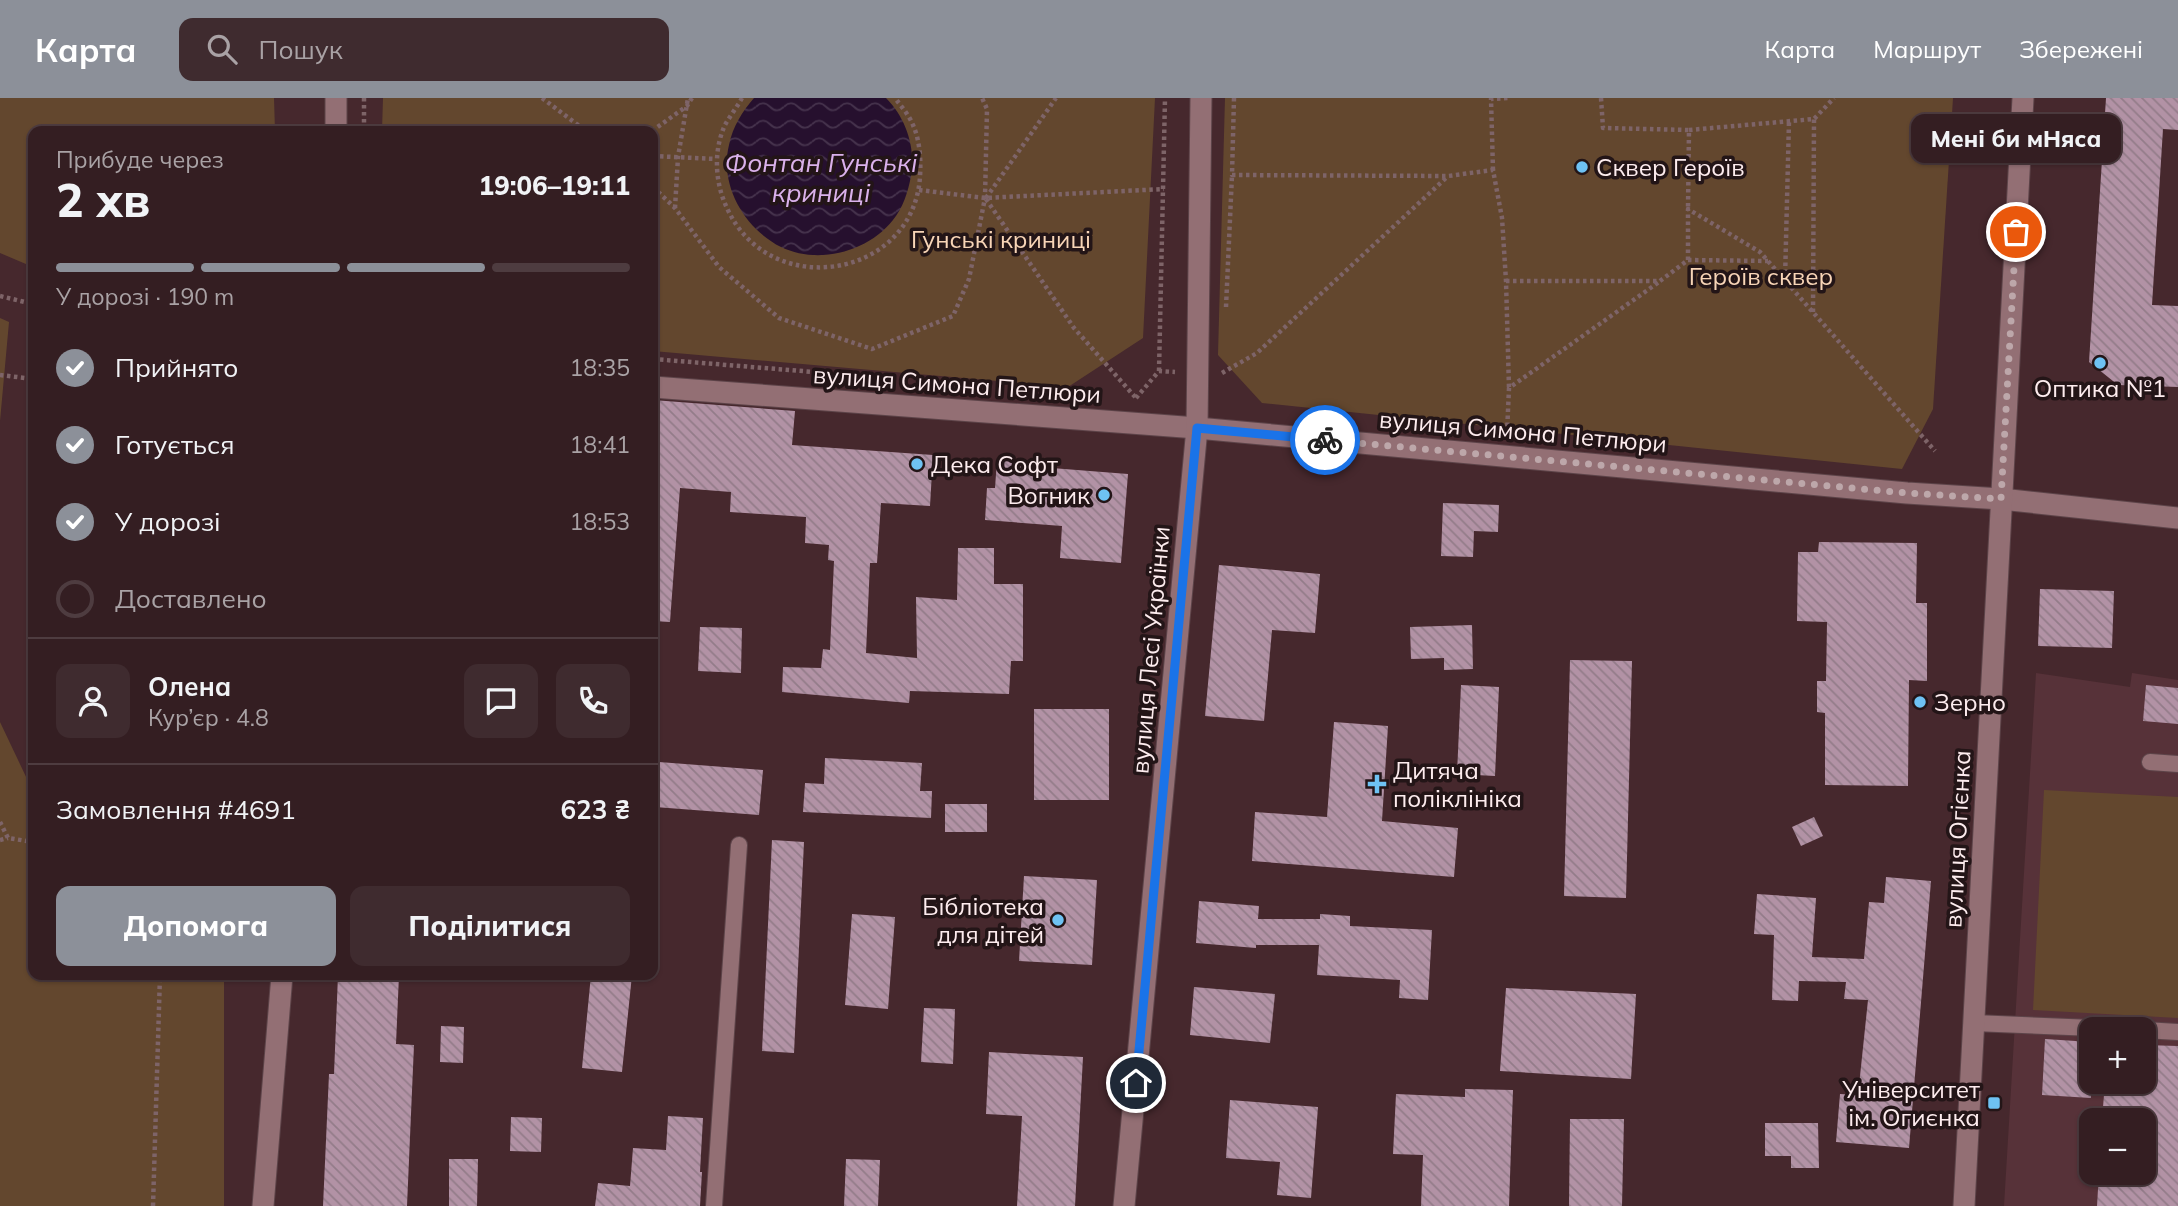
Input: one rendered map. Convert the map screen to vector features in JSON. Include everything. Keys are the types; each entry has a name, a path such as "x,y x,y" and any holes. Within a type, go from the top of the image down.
{"street":[{"path":"336,98 336,126"},
{"name":"вулиця Лесі Українки","path":"1124,1206 1197,428 1201,98"},
{"name":"вулиця Огієнка","path":"1964,1206 2023,98"},
{"name":"вулиця Симона Петлюри","path":"658,387 1197,428 1907,493 2001,499 2178,518"},
{"path":"263,1206 282,980"}],"lane":[{"path":"2150,762 2178,764"},
{"path":"713,1206 739,845"},
{"path":"1974,1023 2079,1027"},
{"path":"2156,1031 2178,1032"}],"path":[{"path":"364,98 364,126"},
{"path":"542,98 579,126"},
{"path":"675,208 678,157 690,98"},
{"path":"743,98 724,127 716,159 720,193 734,224 757,248 787,264 820,269 854,263 883,246 906,222 919,190 922,157 913,124 895,98"},
{"path":"658,192 675,208 719,267 779,318 872,349 953,317 969,279 985,198 988,109 982,98"},
{"path":"985,198 1056,98"},
{"path":"985,198 1074,328 1136,398 1159,371 1165,98"},
{"path":"1225,320 1234,98"},
{"path":"1507,434 1509,388 1506,281 1502,218 1493,170 1491,99 1509,98"},
{"path":"1601,98 1603,128 1689,130 1814,119 1834,98"},
{"path":"658,127 687,106"},
{"path":"1813,312 1814,119"},
{"path":"1785,280 1789,121"},
{"path":"1688,260 1689,130"},
{"path":"658,156 716,159"},
{"path":"1232,175 1448,176 1493,170"},
{"path":"1159,371 1222,373 1257,353 1448,176"},
{"path":"919,190 985,198 1164,189"},
{"path":"1688,209 1760,252 1935,451"},
{"path":"1509,388 1688,260 1769,261"},
{"path":"1506,281 1660,281"},
{"path":"0,296 28,303"},
{"path":"1222,373 1223,360"},
{"path":"0,375 28,378"},
{"path":"0,822 8,838"},
{"path":"0,840 8,838 28,841"},
{"path":"153,1206 160,980"}],"shaded area":[{"path":"2036,673 2130,687 2132,673 2178,680 2178,1206 2004,1206"}],"green space":[{"path":"0,98 274,98 275,126 28,126 28,265 0,253"},
{"name":"Гунські криниці","path":"383,98 1155,98 1143,338 1068,387 658,351 658,126 382,126"},
{"name":"Героїв сквер","path":"1225,98 1953,98 1933,409 1902,469 1262,403 1218,355"},
{"path":"0,318 9,322 0,421"},
{"path":"0,722 28,781 28,980 224,980 224,1206 0,1206"},
{"path":"2044,790 2178,797 2178,1018 2033,1010"}],"water":[{"name":"Фонтан Гунські криниці","path":"754,98 886,98 899,115 908,134 912,165 902,205 883,231 842,252 811,255 781,247 756,229 746,218 732,191 727,160 736,125"}],"building":[{"path":"2106,98 2178,98 2178,130 2163,129 2152,305 2178,306 2178,387 2118,385 2089,362"},
{"path":"658,400 795,411 792,445 933,455 930,506 881,503 877,563 870,563 866,653 917,658 916,597 957,600 958,548 994,548 994,584 1023,584 1023,661 1011,661 1009,694 910,691 909,703 782,692 783,667 821,668 823,649 830,650 834,561 828,560 829,545 805,543 806,517 730,512 731,492 680,488 670,622 658,621"},
{"path":"997,460 1039,464 1039,467 1128,474 1121,563 1060,558 1062,526 985,520 987,488 995,488"},
{"path":"1443,503 1499,505 1498,532 1474,531 1473,557 1441,556"},
{"path":"1819,542 1917,543 1916,603 1927,603 1927,681 1909,680 1908,786 1825,785 1825,713 1817,712 1817,681 1826,681 1827,622 1797,621 1798,552 1818,552"},
{"path":"1219,565 1320,574 1315,633 1272,630 1264,721 1205,716"},
{"path":"2040,589 2114,591 2112,648 2038,646"},
{"path":"1472,625 1473,669 1444,670 1444,658 1411,659 1410,627"},
{"path":"700,627 742,628 741,673 698,671"},
{"path":"1570,660 1632,661 1626,898 1564,896"},
{"path":"1461,685 1499,687 1495,776 1457,774"},
{"path":"2146,685 2178,688 2178,724 2143,721"},
{"path":"1034,709 1109,709 1109,800 1034,800"},
{"path":"1334,722 1388,726 1382,821 1458,828 1454,877 1252,861 1255,812 1327,817"},
{"path":"825,758 922,763 920,791 932,791 931,818 803,812 805,783 824,784"},
{"path":"659,762 763,770 759,815 658,807"},
{"path":"945,804 987,804 987,832 945,832"},
{"path":"1814,817 1823,836 1801,846 1792,827"},
{"path":"772,840 804,842 794,1053 762,1051"},
{"name":"Бібліотека для дітей","path":"1024,876 1097,880 1092,965 1019,961"},
{"path":"1886,877 1931,881 1909,1148 1836,1142 1840,1094 1858,1095 1868,1000 1844,999 1846,982 1799,981 1798,1001 1772,1000 1774,935 1754,934 1757,894 1816,898 1812,957 1864,959 1869,902 1884,903"},
{"path":"1199,901 1259,906 1258,919 1320,919 1320,914 1350,916 1350,926 1432,930 1428,1000 1399,998 1400,980 1317,975 1319,945 1256,945 1256,948 1196,943"},
{"path":"852,914 895,917 888,1009 845,1005"},
{"path":"338,980 399,980 396,1044 414,1045 407,1206 323,1206 329,1074 334,1074"},
{"path":"591,980 631,980 622,1072 582,1068"},
{"path":"1194,987 1275,994 1270,1043 1190,1035"},
{"path":"1506,988 1636,994 1631,1079 1500,1071"},
{"path":"924,1008 955,1009 953,1064 921,1062"},
{"path":"441,1026 464,1027 463,1063 440,1062"},
{"path":"2045,1039 2079,1041 2079,1094 2091,1094 2091,1098 2042,1095"},
{"path":"2156,1045 2178,1046 2178,1206 2097,1206 2098,1185 2156,1185 2156,1108 2103,1108 2104,1094 2156,1094"},
{"path":"989,1052 1083,1057 1075,1206 1017,1206 1022,1116 986,1114"},
{"path":"1465,1089 1513,1090 1509,1206 1421,1206 1423,1155 1393,1154 1396,1094 1465,1097"},
{"path":"1230,1100 1318,1107 1311,1198 1277,1195 1280,1162 1226,1158"},
{"path":"668,1116 703,1118 700,1206 595,1206 598,1183 630,1186 633,1148 666,1150"},
{"path":"511,1117 542,1118 541,1152 510,1151"},
{"path":"1570,1119 1624,1119 1622,1206 1569,1206"},
{"path":"1765,1123 1818,1123 1819,1168 1791,1168 1791,1156 1765,1156"},
{"path":"449,1159 478,1159 477,1206 449,1206"},
{"path":"846,1159 880,1160 878,1206 844,1206"}],"way so far":[{"path":"1325,440 1907,493 2001,499 2016,232"}],"place":[{"name":"Сквер Героїв","path":"1582,167"},
{"name":"Мені би мНяса","path":"2016,232"},
{"name":"Оптика №1","path":"2100,363"},
{"name":"Дека Софт","path":"917,464"},
{"name":"Вогник","path":"1104,495"},
{"name":"Зерно","path":"1920,702"},
{"name":"Дитяча поліклініка","path":"1377,784"},
{"name":"Бібліотека для дітей","path":"1058,920"},
{"name":"Університет ім. Огиєнка","path":"1994,1103"}],"route":[{"path":"1136,1083 1197,428 1325,440"}]}
